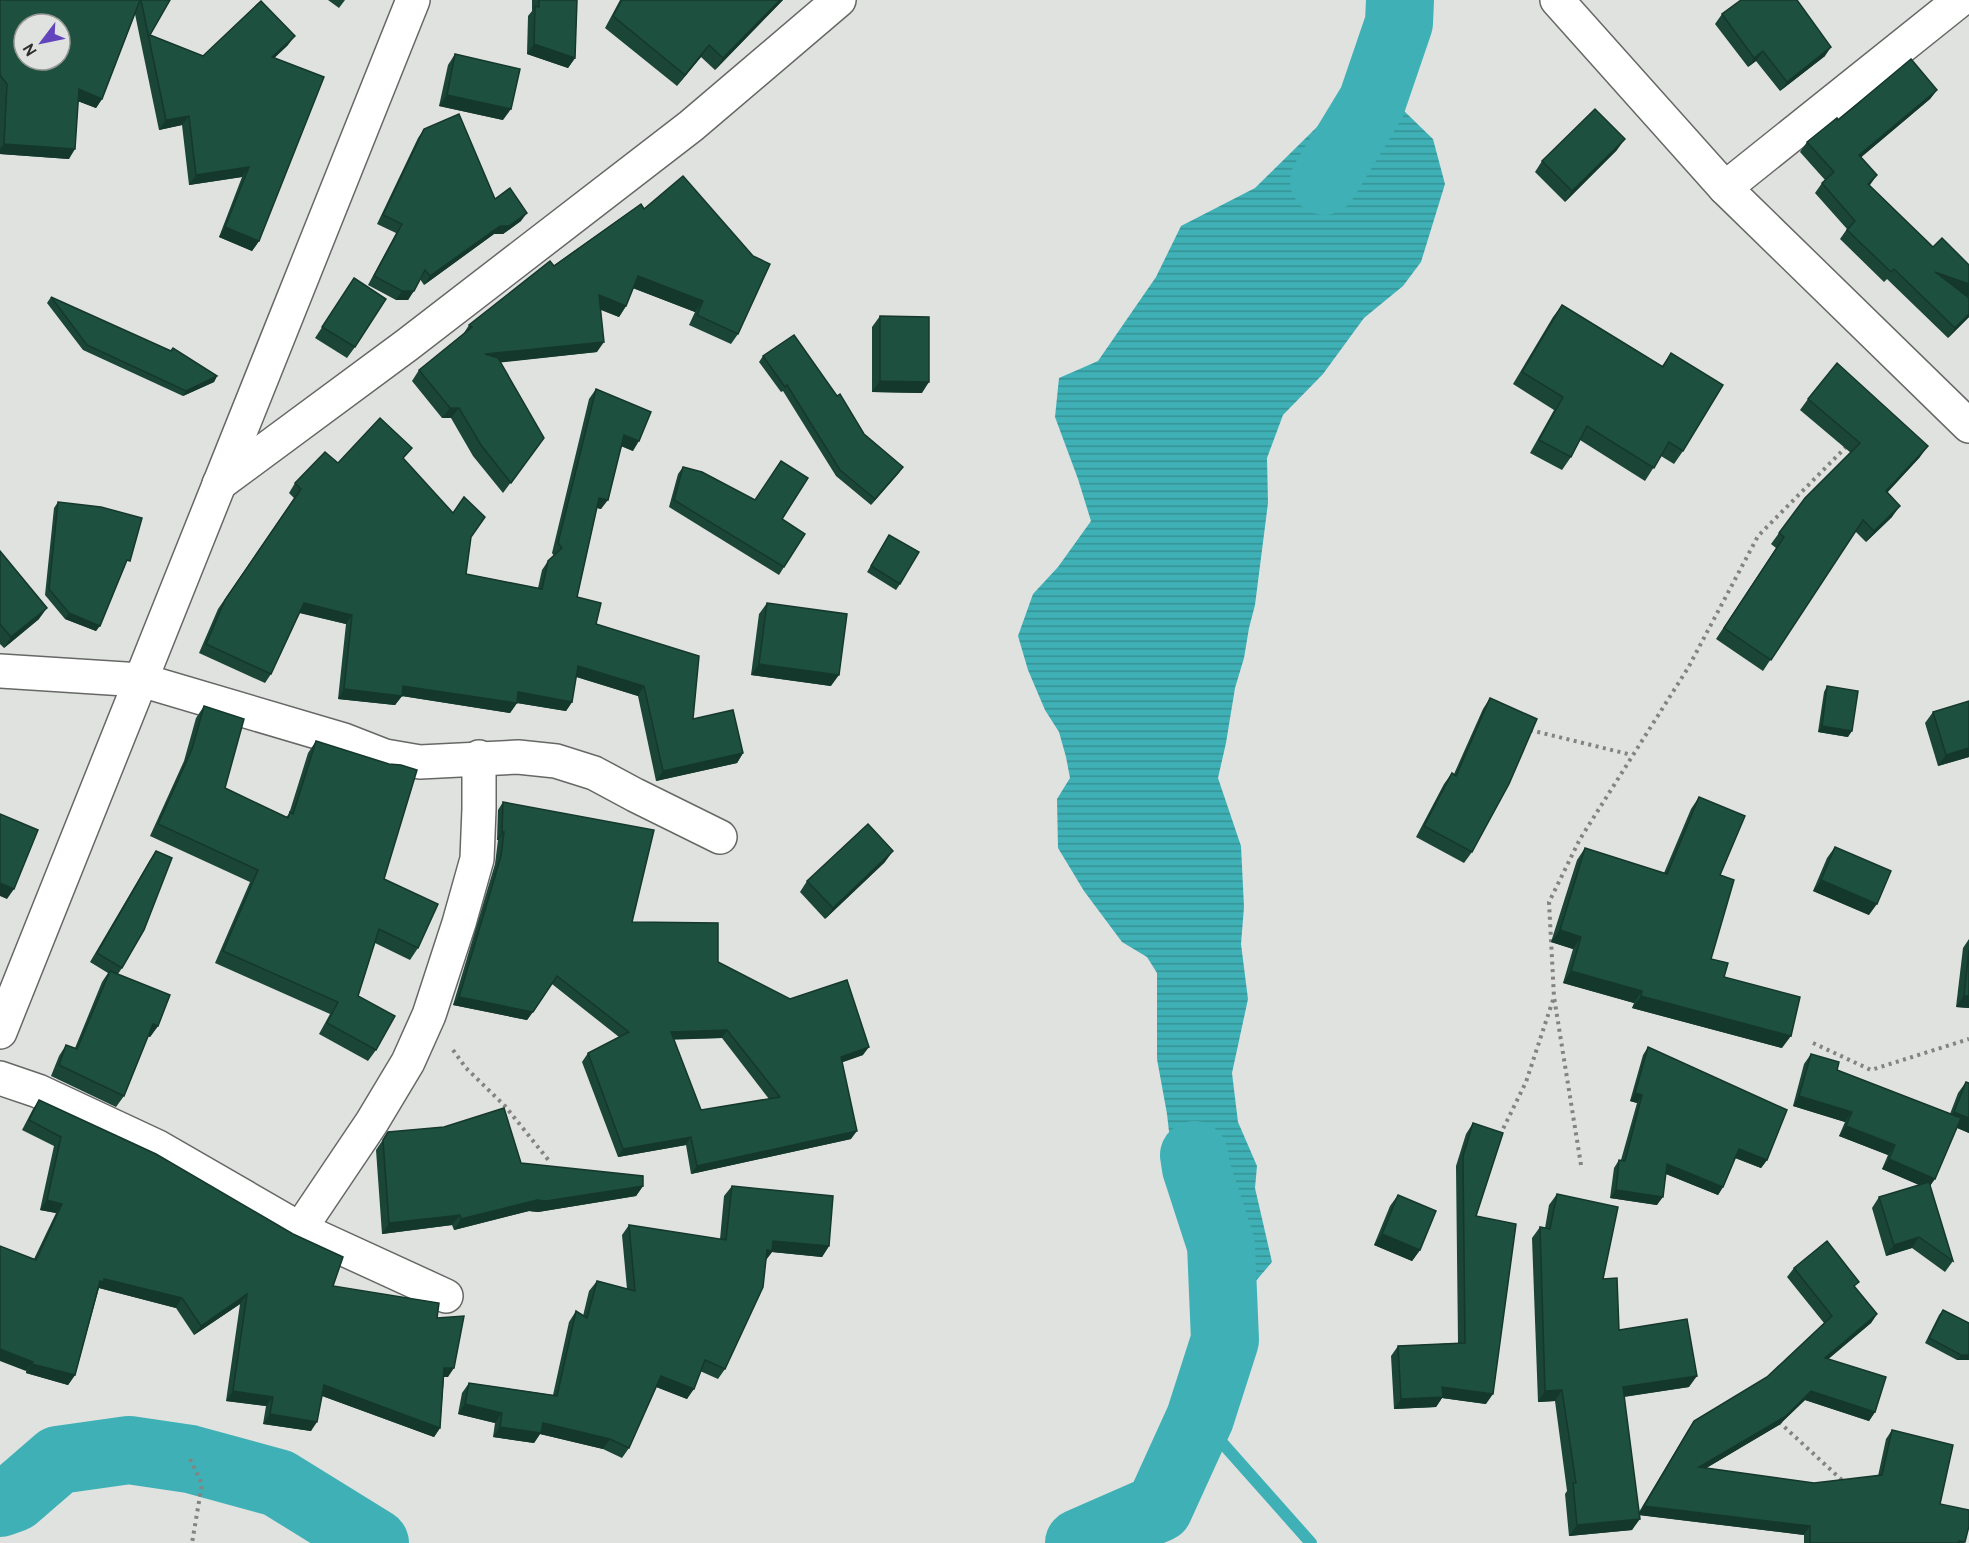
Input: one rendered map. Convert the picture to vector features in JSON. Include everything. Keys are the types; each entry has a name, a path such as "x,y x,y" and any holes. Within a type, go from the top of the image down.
{"street":[{"path":"0,1032 413,0"},
{"path":"219,484 406,345 691,126 838,0"},
{"path":"1557,0 1725,188 1969,426"},
{"path":"1725,188 1960,0"},
{"path":"0,671 141,680 344,740 385,756 420,762 518,757 556,761 594,773 720,837"},
{"path":"300,1229 372,1122 408,1062 429,1015 477,859 478,758"},
{"path":"0,1078 38,1091 158,1147 300,1229 446,1296"}],"path":[{"path":"1581,1165 1554,997 1548,902 1580,839 1688,668 1758,537 1850,443"},
{"path":"1530,730 1632,756"},
{"path":"1496,1144 1526,1082 1554,997"},
{"path":"429,1015 466,1068 505,1106 550,1162"},
{"path":"1813,1043 1871,1070 1969,1039"},
{"path":"1772,1415 1844,1482"},
{"path":"190,1459 202,1484 192,1543"}],"water":[{"path":"1372,102 1402,109 1433,139 1445,184 1421,262 1403,286 1364,318 1323,374 1283,415 1267,458 1268,503 1255,605 1235,688 1218,778 1241,846 1244,907 1241,944 1248,999 1232,1073 1238,1122 1257,1166 1255,1188 1272,1262 1255,1282 1236,1283 1221,1245 1193,1205 1172,1158 1157,1059 1157,973 1147,957 1122,942 1084,891 1058,848 1057,799 1070,778 1059,732 1045,710 1028,670 1018,636 1033,594 1058,567 1091,521 1055,417 1059,378 1098,361 1156,277 1181,226 1255,188 1343,104"}],"building":[{"path":"0,0 140,0 102,99 79,89 75,149 4,144 7,84 0,75"},
{"path":"141,0 170,0 150,35 203,56 261,1 295,36 272,57 324,77 259,241 225,227 249,167 196,175 189,116 166,120"},
{"path":"539,0 577,0 575,58 534,44 535,6 539,7"},
{"path":"622,0 780,0 723,58 709,45 685,75 613,16"},
{"path":"1741,0 1797,0 1831,47 1787,82 1763,51 1754,58 1722,14"},
{"path":"455,54 520,69 511,109 447,95"},
{"path":"1911,59 1937,90 1859,155 1877,175 1868,184 1933,247 1942,238 1969,265 1969,284 1935,272 1969,298 1969,314 1955,328 1894,269 1891,272 1847,230 1855,221 1822,183 1834,172 1807,142 1837,118 1838,120"},
{"path":"1595,109 1625,139 1572,191 1542,161"},
{"path":"459,114 495,199 510,188 527,213 509,226 500,226 430,276 425,270 414,291 402,291 374,276 402,224 383,215 424,129"},
{"path":"683,176 753,256 770,264 738,334 697,315 703,301 638,276 626,306 599,295 604,342 485,354 498,358 544,438 511,483 481,445 459,408 450,408 419,370 472,327 469,325 550,261 554,266 641,204 644,209"},
{"path":"354,278 386,299 355,347 322,327"},
{"path":"51,297 171,351 173,348 217,376 186,391 87,345"},
{"path":"1562,305 1663,367 1671,353 1723,385 1683,451 1669,442 1654,468 1587,426 1571,457 1539,440 1563,397 1522,372"},
{"path":"880,316 929,317 929,382 880,381"},
{"path":"794,335 837,396 840,394 864,434 903,467 875,499 840,470 787,385 785,387 763,356"},
{"path":"1837,363 1928,446 1886,491 1900,506 1874,531 1863,520 1771,660 1724,628 1784,537 1779,533 1805,498 1860,443 1808,399"},
{"path":"596,389 651,412 639,441 624,435 608,500 599,498 577,597 601,603 596,624 699,656 693,719 733,710 743,753 663,771 644,686 578,666 572,702 518,692 517,703 403,686 402,696 344,689 352,615 304,603 271,674 206,644 225,600 301,489 295,483 325,452 338,463 380,418 412,448 403,458 453,513 464,497 485,517 471,537 466,574 542,589 548,561 562,548 558,543"},
{"path":"781,461 808,478 782,519 805,534 784,567 674,500 683,467 702,472 755,500"},
{"path":"58,502 101,507 142,518 130,561 127,560 100,626 69,613 49,589"},
{"path":"889,535 919,552 900,584 871,566"},
{"path":"0,551 47,608 11,637 0,624"},
{"path":"767,603 847,614 839,675 759,664"},
{"path":"1827,686 1858,691 1852,731 1822,726"},
{"path":"1490,698 1537,719 1509,784 1472,852 1424,826 1452,773 1456,776"},
{"path":"1969,701 1969,748 1946,755 1933,712"},
{"path":"204,706 244,719 225,788 288,818 290,812 293,814 316,741 389,764 417,770 384,879 438,904 418,948 379,929 358,996 395,1016 376,1050 327,1023 338,1002 223,951 258,870 158,824 192,749"},
{"path":"1699,797 1745,816 1720,875 1734,880 1711,959 1728,963 1724,977 1800,997 1791,1036 1641,996 1642,991 1571,971 1581,937 1560,930 1585,848 1667,874"},
{"path":"503,802 654,830 632,922 718,923 718,962 790,999 847,980 869,1047 841,1057 857,1131 697,1166 691,1137 623,1149 588,1053 629,1032 557,976 533,1012 459,997 501,856 504,832 502,832","holes":["727,1030 780,1097 701,1110 671,1032"]},
{"path":"0,814 38,830 14,889 0,883"},
{"path":"868,824 893,851 833,908 807,881"},
{"path":"1835,847 1891,871 1877,904 1821,880"},
{"path":"156,851 172,858 144,930 122,968 97,953"},
{"path":"1969,950 1969,996 1964,996"},
{"path":"110,971 170,995 158,1026 153,1024 124,1096 59,1065 66,1045 77,1049"},
{"path":"1648,1047 1787,1110 1767,1160 1739,1149 1723,1187 1667,1164 1663,1197 1616,1190 1619,1160 1625,1161 1642,1095 1635,1093"},
{"path":"1811,1054 1839,1062 1837,1070 1961,1118 1935,1179 1889,1159 1895,1145 1846,1126 1852,1112 1799,1096"},
{"path":"1966,1082 1969,1083 1969,1118 1954,1112"},
{"path":"39,1100 156,1154 293,1234 343,1257 333,1286 439,1303 437,1318 464,1316 454,1368 444,1368 440,1428 324,1385 317,1422 270,1414 273,1397 233,1391 247,1294 201,1326 182,1298 104,1279 103,1282 100,1281 75,1375 32,1364 33,1362 0,1349 0,1246 36,1260 62,1204 47,1200 61,1137 29,1120"},
{"path":"504,1108 521,1163 643,1176 643,1186 546,1201 537,1200 461,1219 460,1215 389,1223 383,1140 388,1132 444,1127"},
{"path":"1473,1123 1503,1133 1476,1216 1516,1224 1493,1394 1442,1387 1443,1397 1401,1399 1398,1346 1465,1343 1463,1156"},
{"path":"1929,1182 1953,1261 1919,1237 1894,1245 1879,1197"},
{"path":"732,1186 833,1196 829,1246 773,1241 772,1251 767,1250 763,1287 725,1369 705,1360 694,1389 661,1376 629,1448 610,1439 543,1423 541,1433 500,1427 502,1413 465,1404 469,1383 557,1396 576,1311 587,1318 597,1281 635,1291 629,1225 726,1240"},
{"path":"1557,1194 1618,1207 1603,1279 1617,1278 1619,1330 1687,1319 1697,1376 1623,1387 1640,1519 1577,1525 1573,1483 1576,1483 1562,1390 1545,1391 1540,1227 1550,1229"},
{"path":"1398,1195 1436,1211 1420,1250 1382,1234"},
{"path":"1827,1241 1859,1282 1854,1286 1877,1314 1825,1358 1886,1377 1875,1412 1811,1391 1786,1416 1699,1467 1814,1483 1882,1475 1892,1430 1953,1445 1940,1504 1969,1510 1969,1526 1965,1542 1810,1543 1810,1526 1644,1506 1694,1421 1767,1377 1832,1316 1794,1268"},
{"path":"1943,1310 1969,1323 1969,1355 1961,1355 1929,1338"}],"waterway":[{"path":"1324,181 1372,102 1399,23 1400,0"},
{"path":"1079,1543 1159,1508 1200,1418 1225,1340 1221,1245 1196,1168 1194,1155"},
{"path":"1200,1418 1311,1543"},
{"path":"0,1503 14,1498 58,1460 129,1450 190,1459 278,1483 375,1543"}]}
